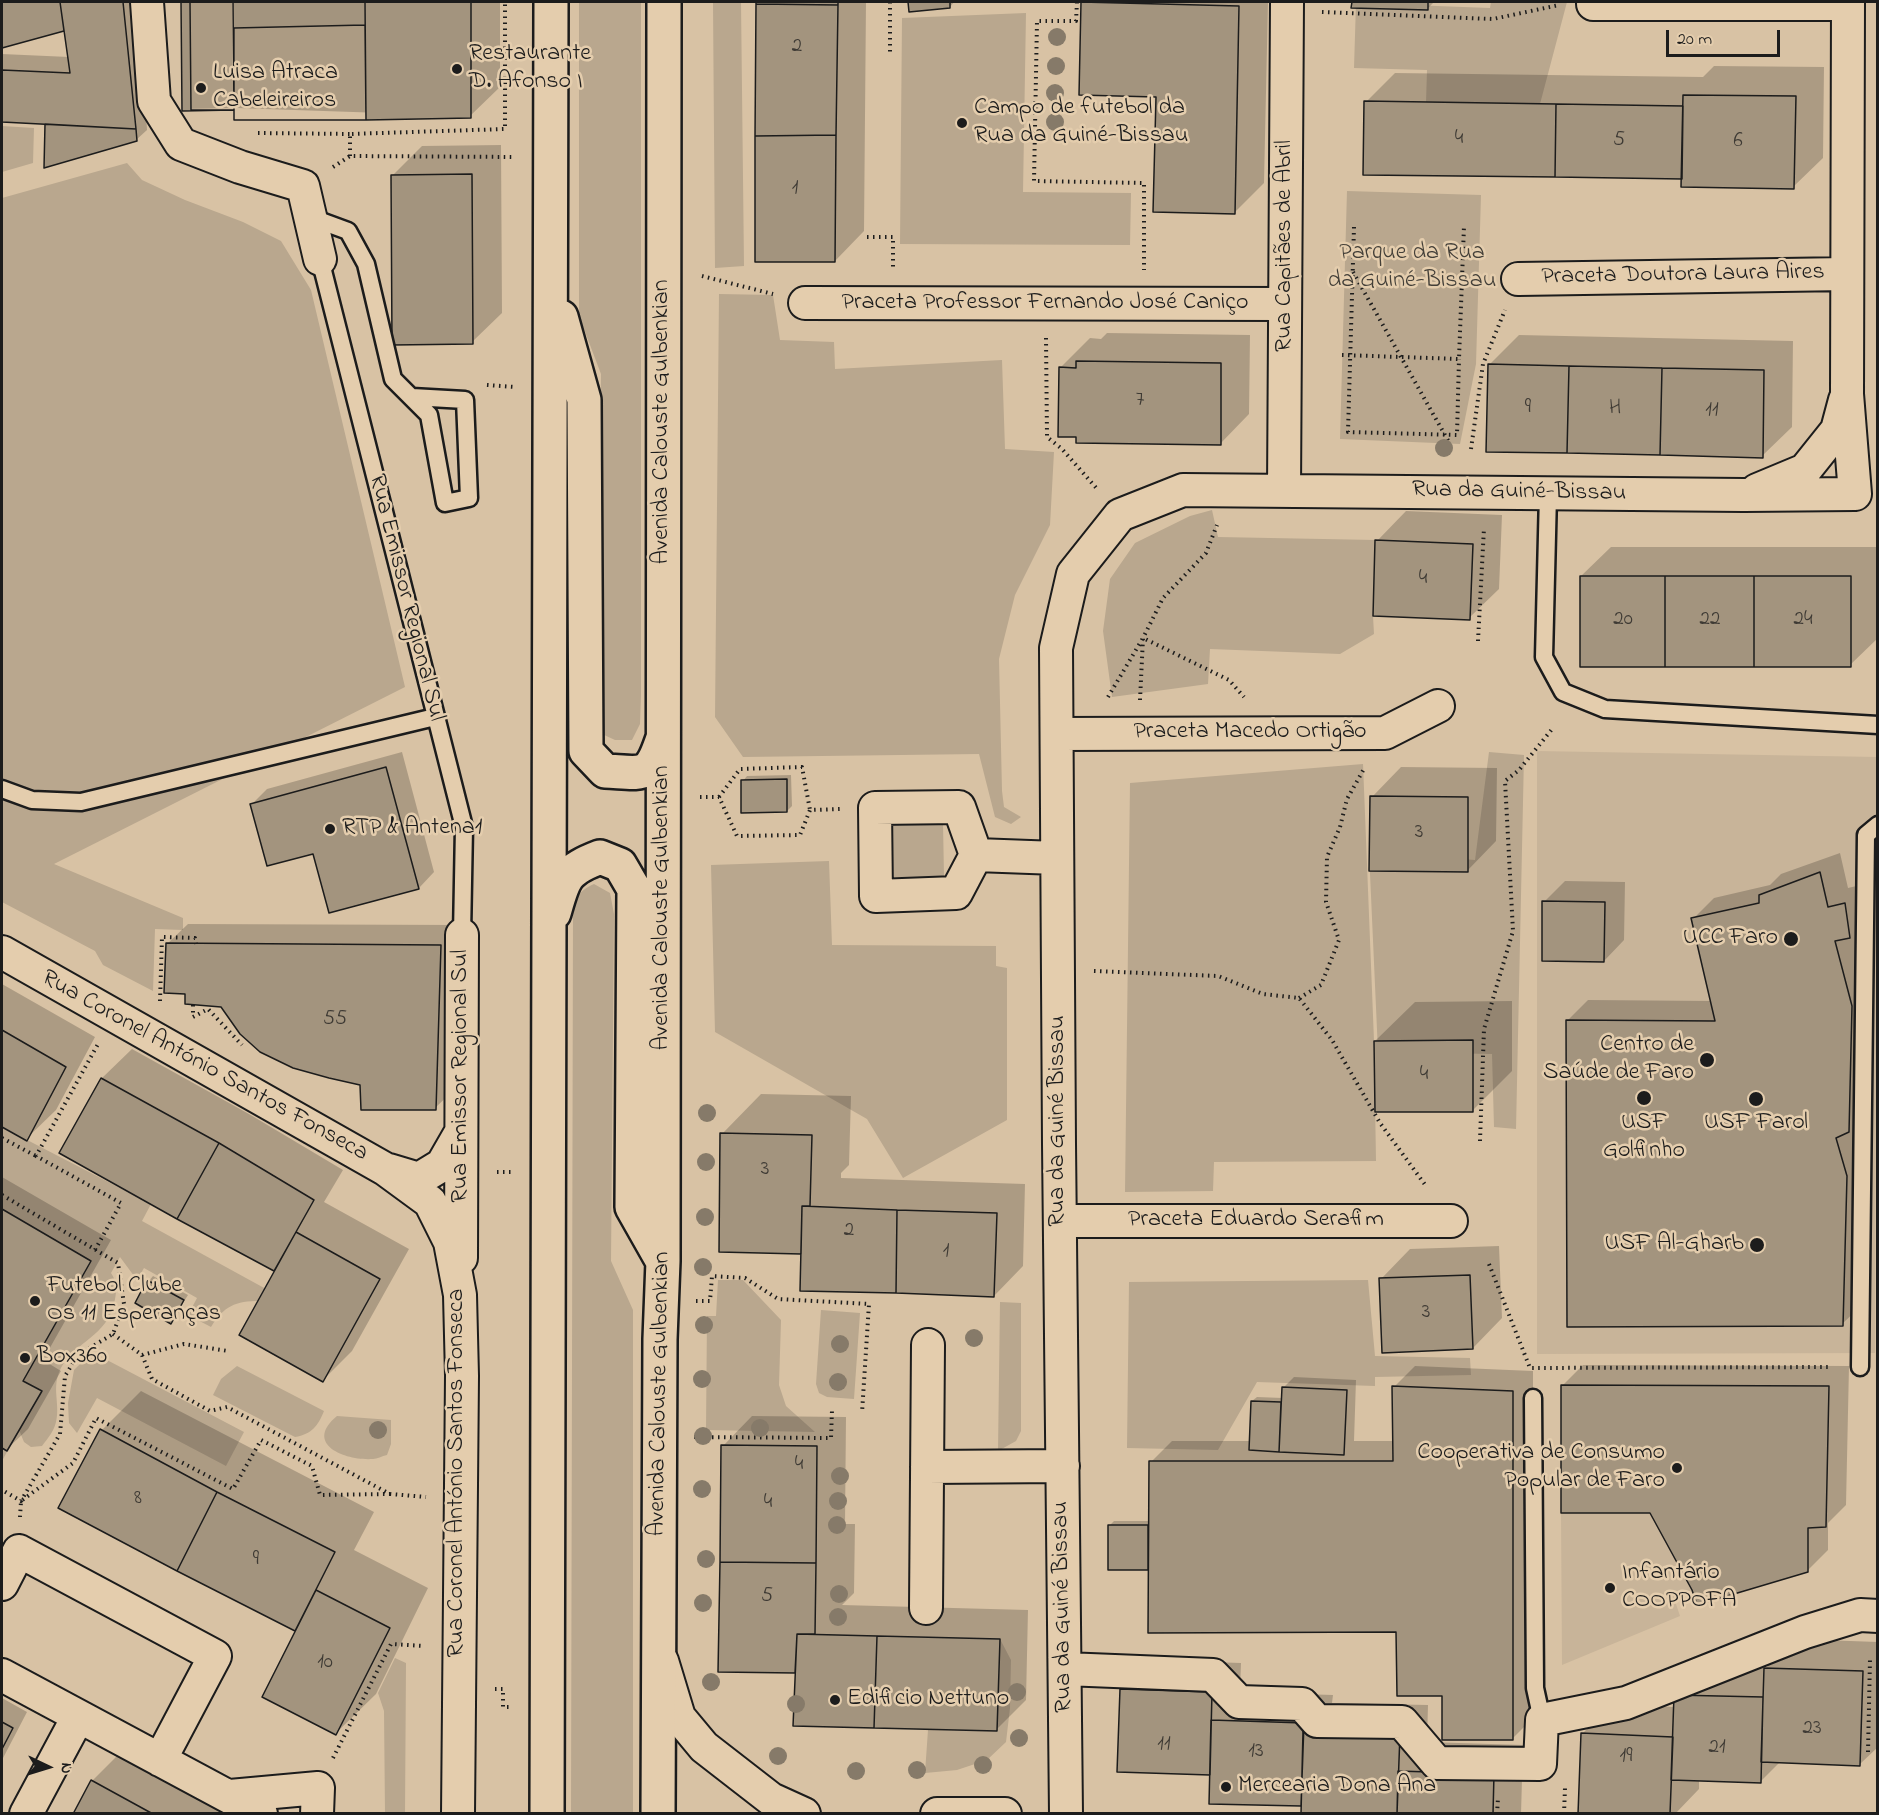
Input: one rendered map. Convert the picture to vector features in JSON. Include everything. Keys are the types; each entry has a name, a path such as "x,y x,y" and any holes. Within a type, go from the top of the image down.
{"main road":[{"path":"547,1814 551,2"},
{"name":"Avenida Calouste Gulbenkian","path":"658,1814 663,1262 664,2"},
{"path":"550,281 584,400 586,751 605,771 640,773 654,763 663,738"},
{"path":"549,929 563,880 579,865 600,857 620,866 634,889 632,1207 663,1262"}],"street":[{"path":"147,2 154,101 182,144 240,167 303,186"},
{"name":"Rua Capitães de Abril","path":"1284,491 1287,2"},
{"path":"1593,4 1848,3 1847,394 1866,502"},
{"name":"Rua Emissor Regional Sul","path":"303,186 320,259"},
{"name":"Praceta Doutora Laura Aires","path":"1518,279 1847,274"},
{"name":"Praceta Professor Fernando José Caniço","path":"805,303 1285,304"},
{"path":"1744,495 1805,470 1836,430 1847,394"},
{"name":"Rua da Guiné Bissau","path":"1066,1814 1057,858 1071,734 1056,648 1073,574 1120,515 1183,490"},
{"name":"Rua da Guiné-Bissau","path":"1183,490 1744,495 1866,502"},
{"name":"Praceta Macedo Ortigão","path":"1071,734 1385,733 1438,706"},
{"path":"959,807 976,855 956,892 876,896 875,808 959,807"},
{"path":"976,855 1057,858"},
{"name":"Rua Emissor Regional Sul","path":"460,1295 462,935"},
{"name":"Rua Coronel António Santos Fonseca","path":"2,952 385,1169 430,1202 450,1242 460,1295 458,1814"},
{"path":"385,1169 419,1179 442,1165 462,1131"},
{"name":"Praceta Eduardo Serafim","path":"1060,1221 1451,1221"},
{"path":"926,1608 928,1345"},
{"path":"927,1467 1063,1466"},
{"path":"2,1584 19,1551 215,1656 160,1760"},
{"path":"1065,1669 1213,1675 1239,1702 1302,1704 1317,1721 1402,1722 1437,1763 1540,1764 1542,1720 1626,1703 1805,1632 1860,1615 1878,1616"},
{"path":"658,1648 679,1717 704,1747 771,1799 804,1814"},
{"path":"2,1676 261,1814"},
{"path":"26,1814 78,1717"},
{"path":"230,1796 318,1801"},
{"path":"937,1814 1005,1814"}],"lane":[{"path":"310,217 348,231 366,264 393,379 429,415 445,503 469,498 465,400 412,397"},
{"name":"Rua Emissor Regional Sul","path":"320,259 464,827 462,935"},
{"path":"1548,494 1544,657 1563,692 1605,709 1878,725"},
{"path":"2,789 32,800 81,802 435,717"},
{"path":"1860,1367 1866,835 1878,825"},
{"path":"1533,1398 1535,1688 1542,1720"}],"path":[{"path":"255,133 350,134 505,129 505,2"},
{"path":"890,2 890,53"},
{"path":"1077,2 1076,21 1037,21 1034,182 1144,183 1145,304"},
{"path":"1355,13 1493,19 1566,4 1593,4"},
{"path":"350,134 350,156"},
{"path":"303,186 350,156 551,157"},
{"path":"1354,227 1348,432 1456,435 1464,226"},
{"path":"867,237 893,237"},
{"path":"1353,272 1450,444"},
{"path":"702,276 805,303"},
{"path":"1471,449 1483,364 1518,279"},
{"path":"1046,304 1047,437 1062,449 1120,515"},
{"path":"1342,355 1459,359"},
{"path":"1071,734 1143,638 1163,598 1206,553 1230,490"},
{"path":"1478,641 1483,547"},
{"path":"1143,638 1229,680 1277,734"},
{"path":"1138,734 1143,638"},
{"path":"1480,1141 1484,1029 1513,930 1505,781 1519,770 1553,728"},
{"path":"1058,969 1218,976 1263,994 1299,998 1321,985 1339,940 1326,902 1327,857 1340,827 1347,799 1385,733"},
{"path":"663,797 718,796 740,769 802,768 810,810 800,835 737,836 718,796"},
{"path":"810,810 875,808"},
{"path":"160,1002 162,937 195,938 196,944"},
{"path":"1299,998 1332,1040 1380,1123 1451,1221"},
{"path":"36,1156 114,1016"},
{"path":"2,1138 121,1203 95,1250"},
{"path":"2,1195 118,1263 124,1304 113,1334 78,1354 65,1376 60,1434 21,1501"},
{"path":"1489,1264 1530,1368 1860,1367"},
{"path":"662,1300 710,1301 712,1276 745,1278 778,1299 869,1304 861,1413"},
{"path":"113,1334 142,1355 152,1379 210,1411 227,1407 390,1494"},
{"path":"142,1355 184,1344 228,1351"},
{"path":"706,1437 831,1438 832,1410"},
{"path":"21,1501 73,1463 96,1418 233,1489 261,1440 312,1466 320,1495 390,1494 461,1501"},
{"path":"2,1490 21,1501"},
{"path":"318,1801 391,1644"},
{"path":"1868,1752 1870,1659"},
{"path":"492,1689 503,1689 503,1707 508,1707"}],"shaded area":[{"name":"Centro de Saúde de Faro","path":"1537,751 1877,757 1875,1353 1537,1354"},
{"path":"1561,1513 1650,1513 1692,1590 1674,1598 1680,1616 1562,1665"}],"green space":[{"path":"579,2 641,2 641,695 640,724 632,740 615,740 602,734 598,717 601,374 579,316"},
{"path":"713,2 741,2 744,266 715,268"},
{"path":"1491,2 1567,2 1540,104 1426,102 1427,70 1354,68 1356,3 1490,8"},
{"name":"Campo de futebol da Rua da Guiné-Bissau","path":"1026,13 1023,192 1131,193 1130,245 900,244 902,18"},
{"path":"2,126 34,128 33,163 2,172"},
{"path":"127,163 142,180 185,200 243,222 281,241 311,290 405,687 54,864 183,918 183,930 155,929 153,991 103,965 95,951 2,902 2,198"},
{"name":"Parque da Rua da Guiné-Bissau","path":"1347,191 1481,195 1476,364 1460,444 1340,439"},
{"path":"719,294 773,295 780,340 834,342 835,369 1002,360 1005,449 1054,452 1050,525 1015,595 999,659 1004,807 1021,817 1011,824 995,817 979,754 743,757 715,717"},
{"path":"1212,510 1218,537 1375,540 1374,634 1340,654 1210,649 1208,684 1112,697 1103,631 1110,579 1135,543 1190,516"},
{"path":"1489,752 1524,755 1516,1129 1494,1127 1492,1054 1378,1052 1369,851 1475,860"},
{"path":"1363,764 1374,1041 1376,1161 1214,1162 1213,1191 1125,1192 1130,783"},
{"path":"943,823 944,877 891,877 891,824"},
{"path":"829,861 832,945 996,946 996,966 1007,968 1007,1120 903,1178 867,1119 715,1032 711,865"},
{"path":"594,884 610,893 614,914 611,1261 633,1310 633,1814 571,1813 573,914 579,896 584,889"},
{"path":"2,1127 151,1204 142,1221 266,1289 260,1301 231,1306 211,1327 188,1315 197,1298 144,1268 137,1280 120,1257 111,1273 116,1292 112,1311 101,1328 71,1355 60,1371 56,1386 57,1415 52,1431 42,1446 31,1447 24,1442 19,1430 2,1461"},
{"path":"718,1280 743,1280 781,1320 779,1385 786,1406 815,1432 706,1430 707,1316 716,1316"},
{"path":"1368,1280 1375,1356 1470,1358 1471,1375 1375,1377 1375,1386 1257,1382 1218,1450 1127,1448 1129,1282"},
{"path":"1000,1302 1021,1303 1021,1431 1016,1441 998,1451"},
{"path":"821,1310 860,1313 854,1399 827,1397 819,1393 816,1384"},
{"path":"97,1357 107,1360 244,1432 226,1466 97,1398 77,1433 69,1423 68,1403 74,1370 85,1359"},
{"path":"237,1366 324,1411 317,1425 306,1434 295,1437 213,1395 221,1379"},
{"path":"337,1416 391,1420 391,1444 387,1455 375,1459 362,1459 340,1454 332,1449 324,1435"},
{"path":"1000,1639 1011,1660 1010,1708 1006,1742 987,1760 957,1770 925,1773 928,1730 997,1731"},
{"path":"395,1658 406,1663 405,1813 385,1813 384,1711 378,1693"}],"building":[{"path":"2,2 60,2 64,31 2,48"},
{"path":"60,2 123,2 136,129 2,122 2,70 70,73"},
{"path":"181,2 233,2 234,110 182,111"},
{"path":"190,2 365,2 366,120 234,120 234,110 191,110"},
{"path":"365,2 471,2 471,118 366,120"},
{"path":"756,2 838,2 838,5 756,4"},
{"path":"908,2 950,2 950,8 909,12"},
{"path":"1081,2 1239,6 1235,214 1153,212 1156,97 1079,95"},
{"path":"1352,2 1428,2 1428,10 1351,8"},
{"path":"756,4 838,5 836,135 755,136"},
{"path":"365,25 366,120 234,120 234,28"},
{"path":"1683,95 1796,96 1794,189 1681,187"},
{"path":"1364,101 1556,104 1555,177 1363,175"},
{"path":"1556,104 1683,106 1682,179 1555,177"},
{"path":"45,124 136,129 137,141 44,168"},
{"path":"836,135 835,262 755,262 755,136"},
{"path":"472,174 473,344 392,345 391,175"},
{"path":"1076,361 1221,363 1221,445 1076,443 1076,437 1058,437 1059,367 1076,368"},
{"path":"1488,364 1569,366 1567,453 1486,452"},
{"path":"1569,366 1662,368 1660,455 1567,453"},
{"path":"1662,368 1764,370 1763,458 1660,455"},
{"path":"1375,540 1473,544 1470,620 1373,616"},
{"path":"1580,576 1665,576 1665,667 1580,667"},
{"path":"1665,576 1754,576 1754,667 1665,667"},
{"path":"1754,576 1851,576 1851,667 1754,667"},
{"name":"RTP & Antena1","path":"386,767 419,889 329,913 313,854 267,866 250,804"},
{"path":"787,779 787,812 741,813 741,780"},
{"path":"1370,796 1468,797 1468,872 1369,871"},
{"path":"1820,872 1828,907 1845,903 1850,938 1835,941 1852,1006 1849,1132 1836,1138 1847,1176 1843,1326 1567,1327 1566,1020 1715,1021 1691,918 1759,903 1759,895"},
{"path":"1542,901 1605,902 1604,962 1542,961"},
{"path":"166,943 441,945 436,1110 361,1110 360,1085 293,1068 260,1052 240,1034 221,1007 185,1004 185,994 164,993"},
{"path":"2,1030 66,1067 27,1141 2,1127"},
{"path":"1473,1040 1473,1112 1375,1112 1374,1041"},
{"path":"101,1078 219,1143 177,1219 59,1153"},
{"path":"720,1133 812,1135 810,1206 802,1206 801,1254 719,1252"},
{"path":"219,1143 314,1200 274,1271 177,1219"},
{"path":"802,1206 897,1210 896,1293 800,1291"},
{"name":"Futebol Clube Os 11 Esperanças","path":"2,1209 91,1261 23,1381 42,1391 7,1451 2,1448"},
{"path":"897,1210 997,1213 994,1297 896,1293"},
{"path":"296,1232 380,1279 323,1382 239,1335"},
{"path":"1470,1275 1473,1349 1382,1353 1379,1278"},
{"path":"147,1280 184,1300 171,1324 135,1303"},
{"path":"1561,1385 1829,1386 1826,1527 1808,1528 1808,1572 1697,1605 1692,1590 1650,1513 1561,1513"},
{"path":"1392,1386 1513,1391 1513,1740 1442,1740 1442,1696 1397,1696 1396,1632 1148,1633 1149,1461 1393,1461"},
{"path":"1282,1387 1347,1390 1344,1455 1279,1452"},
{"path":"1251,1401 1281,1402 1279,1452 1249,1450"},
{"path":"100,1429 217,1492 177,1571 58,1508"},
{"path":"721,1445 817,1446 816,1563 720,1562"},
{"path":"217,1492 335,1552 295,1631 177,1571"},
{"path":"1108,1525 1148,1525 1148,1570 1108,1570"},
{"path":"720,1562 816,1563 815,1634 797,1634 795,1673 718,1672"},
{"path":"316,1590 390,1628 336,1735 262,1697"},
{"name":"Edificio Nettuno","path":"797,1634 877,1636 874,1728 793,1726"},
{"path":"877,1636 1000,1639 997,1731 874,1728"},
{"path":"1764,1668 1863,1671 1860,1766 1761,1762"},
{"path":"1120,1689 1212,1692 1210,1775 1117,1772"},
{"path":"1674,1695 1763,1697 1761,1783 1671,1780"},
{"path":"1211,1720 1304,1723 1301,1806 1209,1804"},
{"path":"2,1722 13,1728 2,1749"},
{"path":"1303,1731 1400,1734 1397,1814 1301,1814"},
{"path":"1581,1733 1673,1737 1670,1814 1578,1814"},
{"path":"1398,1771 1494,1774 1493,1814 1397,1814"},
{"path":"91,1780 153,1814 73,1814"}],"place":[{"name":"Restaurante D. Afonso I","path":"457,69"},
{"name":"Luisa Atraca Cabeleireiros","path":"201,88"},
{"name":"Campo de futebol da Rua da Guiné-Bissau","path":"962,123"},
{"name":"RTP & Antena1","path":"330,829"},
{"name":"UCC Faro","path":"1791,939"},
{"name":"Centro de Saúde de Faro","path":"1707,1060"},
{"name":"USF Golfinho","path":"1644,1098"},
{"name":"USF Farol","path":"1756,1099"},
{"name":"USF Al-Gharb","path":"1757,1245"},
{"name":"Futebol Clube Os 11 Esperanças","path":"35,1301"},
{"name":"Box360","path":"25,1358"},
{"name":"Cooperativa de Consumo Popular de Faro","path":"1677,1468"},
{"name":"Infantário COOPPOFA","path":"1610,1588"},
{"name":"Edificio Nettuno","path":"835,1700"},
{"name":"Mercearia Dona Ana","path":"1226,1787"}]}
